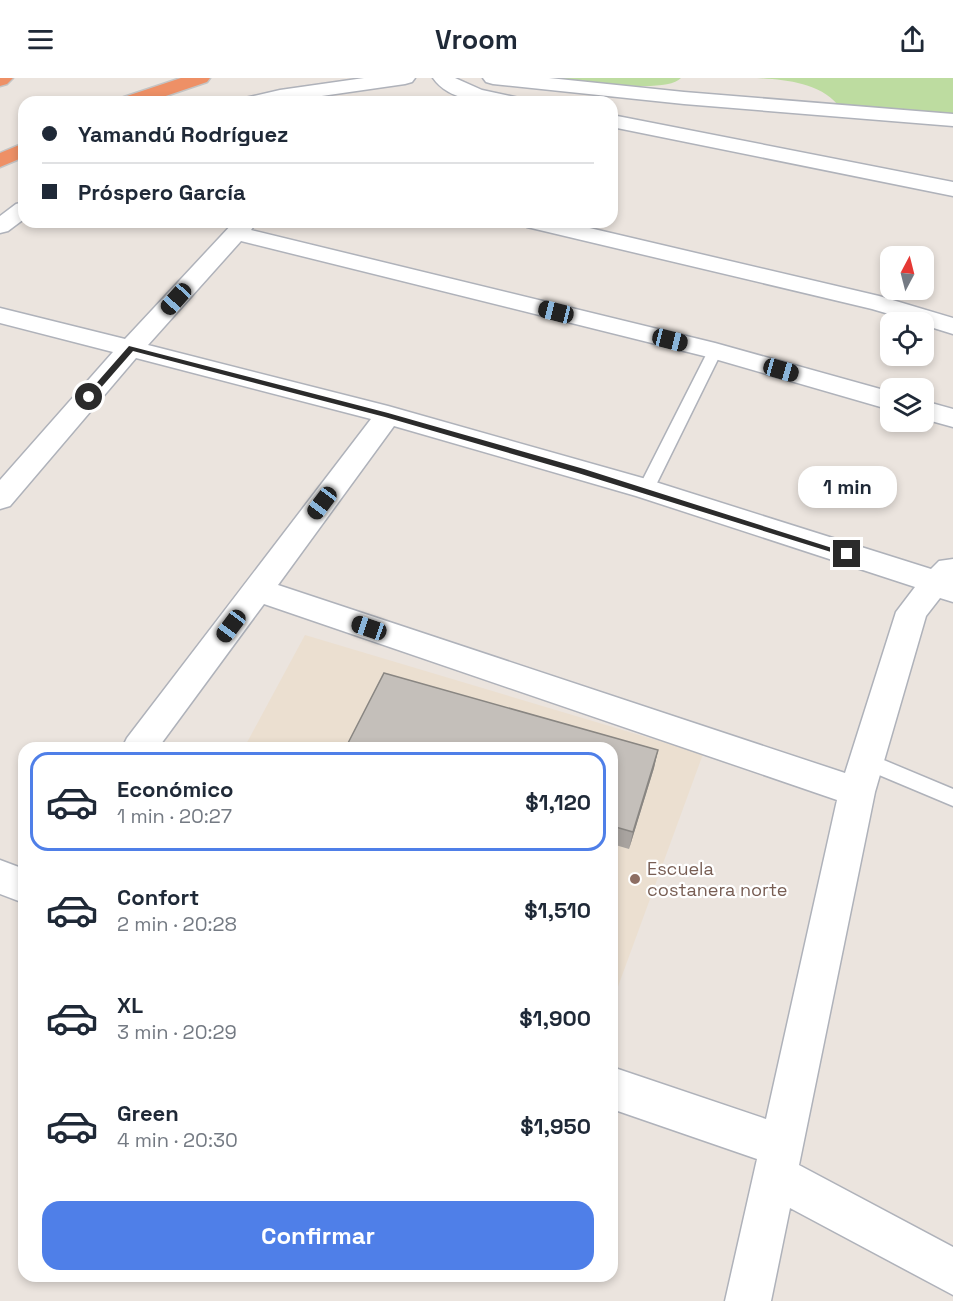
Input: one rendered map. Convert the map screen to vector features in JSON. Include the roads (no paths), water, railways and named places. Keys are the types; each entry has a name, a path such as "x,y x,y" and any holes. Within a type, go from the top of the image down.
{"highway":[{"path":"146,96 200,78"},
{"path":"0,160 18,152"}],"street":[{"path":"262,84 280,96 356,93 405,78"},
{"path":"443,78 452,87 484,96"},
{"path":"493,78 684,98 953,120"},
{"path":"684,98 702,82"},
{"path":"803,89 823,102 825,110"},
{"path":"618,122 953,189"},
{"path":"0,226 18,213"},
{"path":"0,499 9,475 131,348 241,228 716,351 880,398"},
{"path":"560,228 879,303 953,326"},
{"path":"0,315 388,415 646,489 947,580"},
{"path":"934,413 953,418"},
{"path":"143,742 388,415"},
{"path":"748,1301 862,776 912,612 947,580"},
{"path":"257,590 862,776"},
{"path":"0,878 18,884"},
{"path":"618,1091 777,1160 953,1272"}],"lane":[{"path":"646,489 716,351"},
{"path":"862,776 953,798"}],"place":[{"name":"Escuela costanera norte","path":"635,879"}]}
